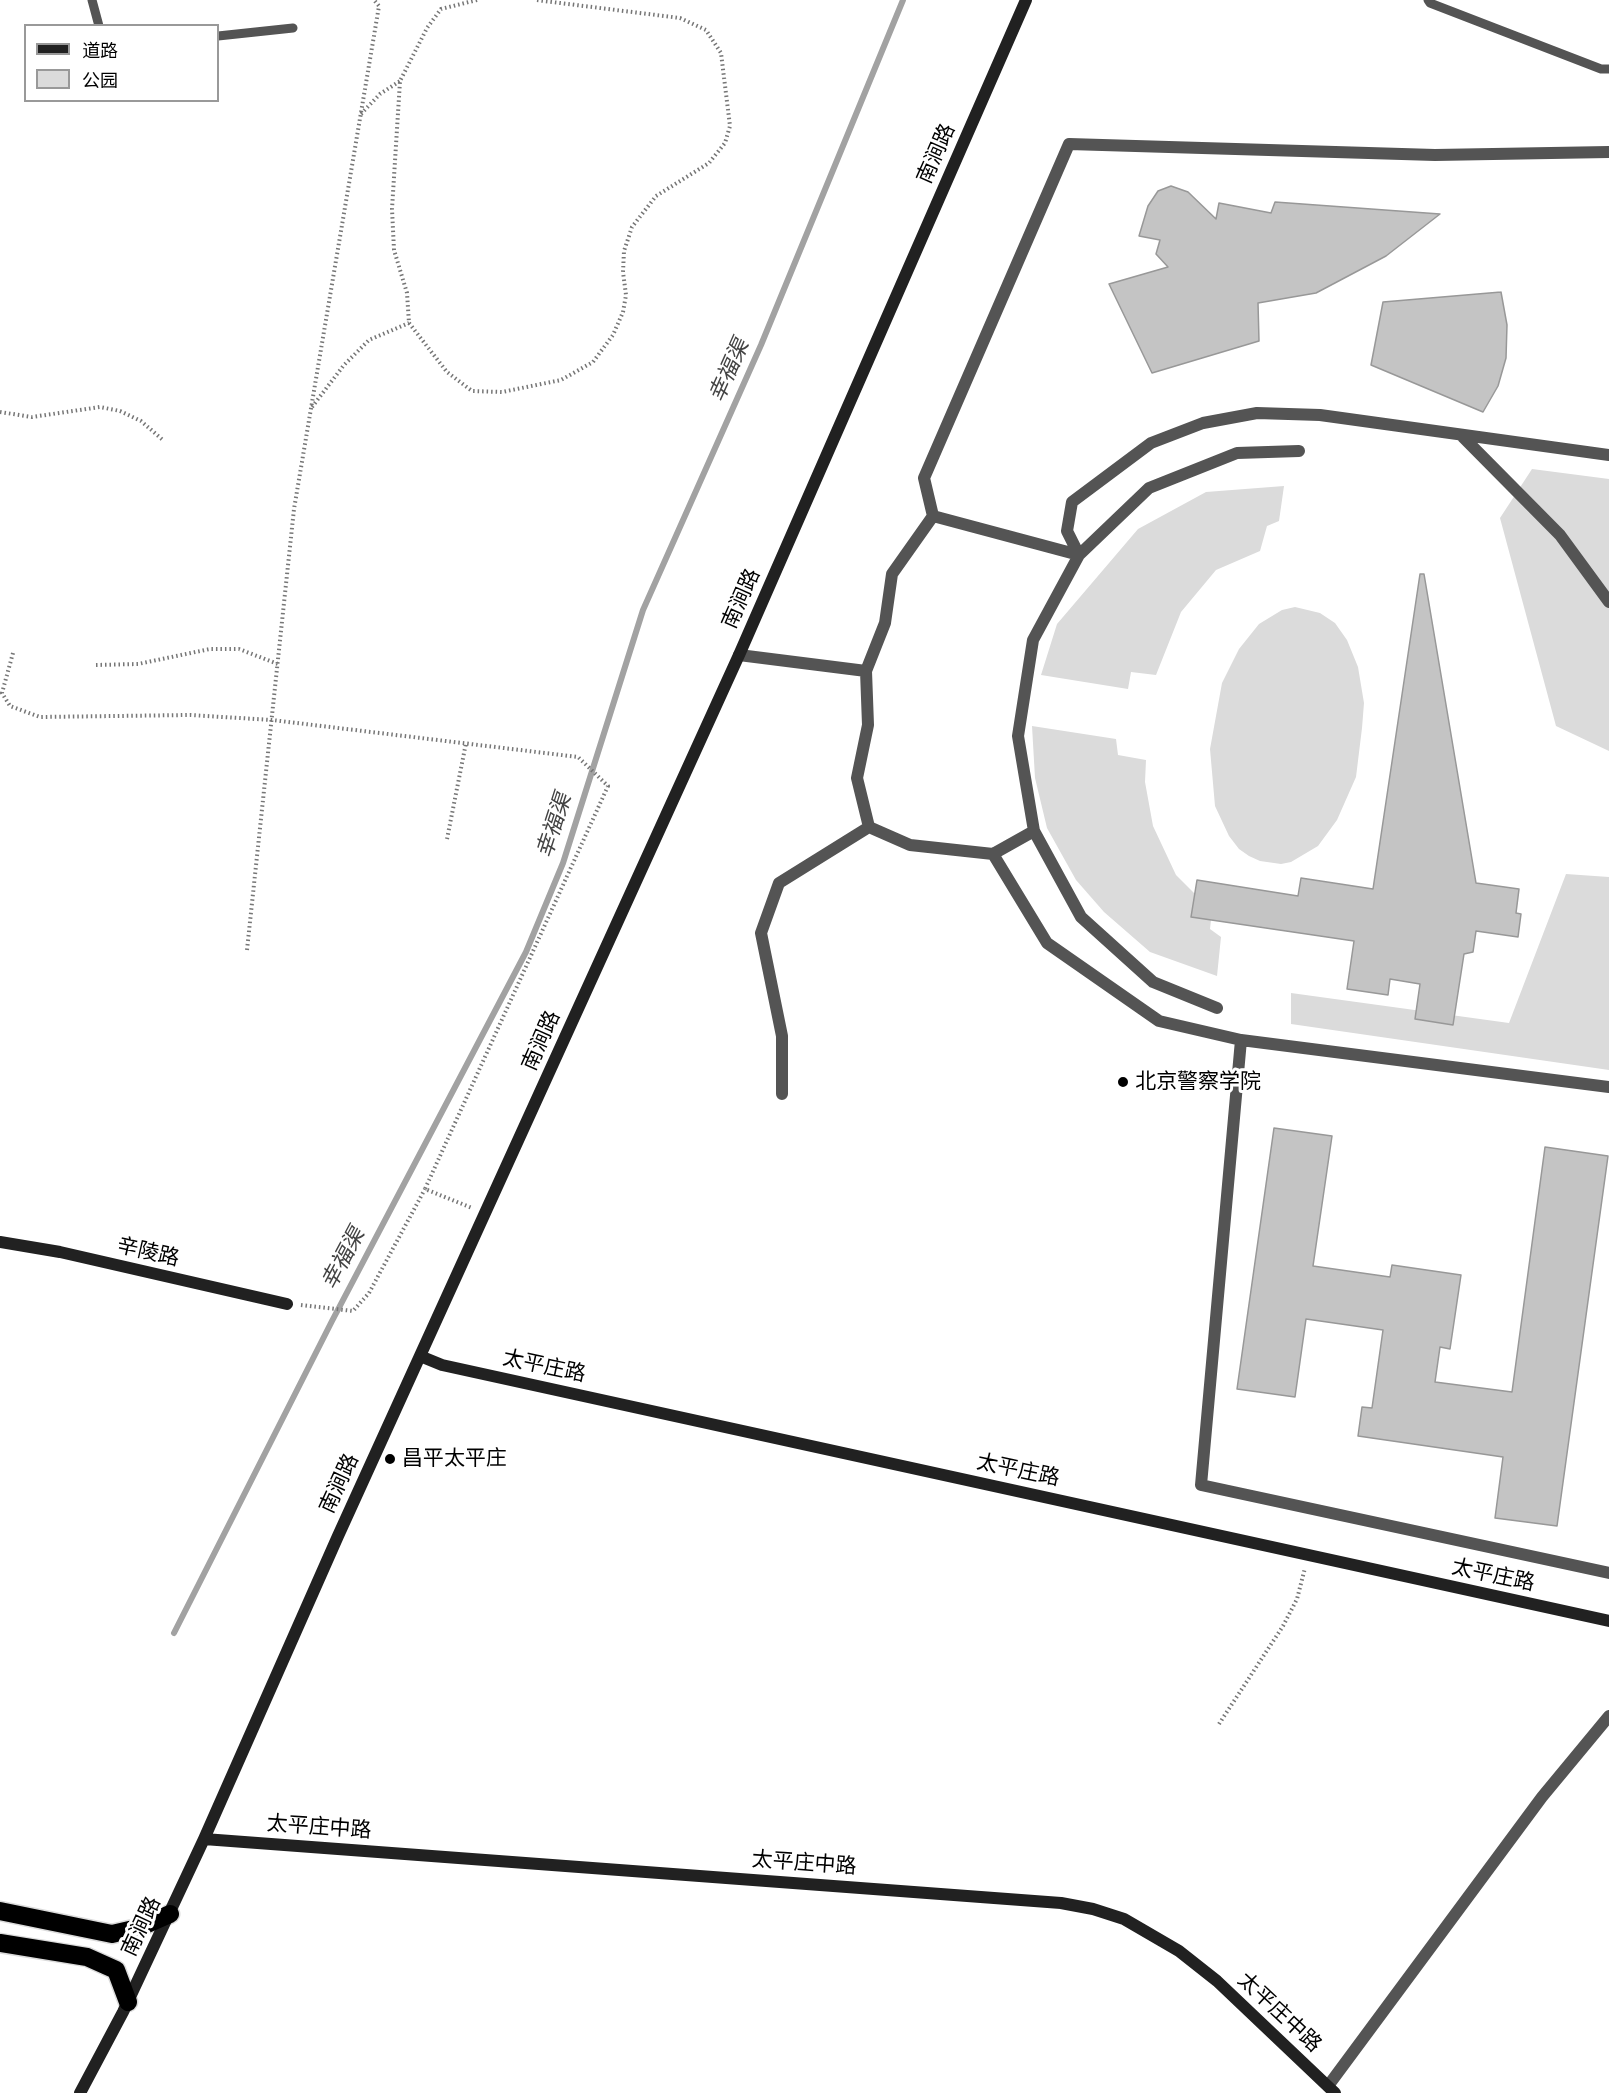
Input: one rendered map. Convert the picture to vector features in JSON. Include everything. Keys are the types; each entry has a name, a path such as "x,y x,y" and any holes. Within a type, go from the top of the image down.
{"highway":[{"path":"0,1911 112,1934 138,1928 170,1914"},
{"path":"0,1943 87,1956 116,1970 128,2002"}],"street":[{"name":"南涧路","path":"80,2093 128,2002 204,1839 338,1536 739,654 1026,0"},
{"path":"869,827 857,778 868,725 866,671 885,623 892,574 933,516 924,477 1069,144 1435,155 1609,152"},
{"path":"1079,555 1067,531 1072,502 1151,443 1203,423 1257,413 1320,415 1463,437 1609,455"},
{"path":"1463,437 1560,535 1609,602"},
{"path":"1217,1008 1153,982 1081,916 1034,831 1018,736 1033,640 1079,555 1149,488 1237,453 1299,450"},
{"path":"933,516 1079,555"},
{"path":"739,654 866,671"},
{"path":"869,827 910,845 993,854 1034,831"},
{"path":"782,1094 782,1036 761,933 779,883 869,827"},
{"path":"993,854 1047,943 1159,1021 1241,1040 1609,1087"},
{"path":"1241,1040 1201,1485 1609,1574"},
{"name":"辛陵路","path":"0,1242 60,1252 287,1304"},
{"name":"太平庄路","path":"420,1356 442,1365 1609,1622"},
{"path":"1332,2090 1542,1797 1609,1716"},
{"name":"太平庄中路","path":"204,1839 1061,1903 1093,1909 1124,1918 1179,1951 1217,1981 1332,2090"}],"lane":[{"path":"92,0 98,24"},
{"path":"1428,0 1430,3 1601,69 1609,69"},
{"path":"219,36 293,28"}],"path":[{"path":"247,950 294,509 379,6 374,0"},
{"path":"477,0 441,9 427,28 400,81 392,209 394,250 407,293 409,323 447,372 472,391 502,392 561,380 593,362 613,335 623,312 626,295 623,272 624,250 632,227 656,196 709,163 725,143 730,126 721,53 706,30 680,18 536,0"},
{"path":"361,115 380,94 400,81"},
{"path":"311,408 344,365 369,340 409,323"},
{"path":"0,412 32,417 100,407 120,411 141,421 164,441"},
{"path":"96,665 138,664 210,649 239,649 278,664"},
{"path":"13,653 2,693 10,706 40,717 189,716 272,720 466,743 578,757 608,786 425,1189 369,1293 353,1311 287,1304"},
{"path":"447,839 466,743"},
{"path":"425,1189 485,1214"},
{"path":"1219,1724 1283,1626 1297,1599 1308,1555"}],"green space":[{"path":"1532,469 1609,479 1609,751 1556,726 1500,518"},
{"path":"1284,486 1279,521 1267,526 1260,551 1216,570 1181,612 1156,675 1131,672 1128,689 1041,675 1057,624 1138,529 1206,492"},
{"path":"1295,607 1320,613 1335,623 1347,640 1358,667 1364,703 1356,777 1337,820 1318,846 1291,862 1281,864 1260,861 1249,856 1239,849 1229,836 1215,806 1210,749 1222,683 1239,649 1259,624 1282,610"},
{"path":"1032,726 1116,739 1118,755 1146,760 1145,782 1153,826 1176,875 1212,911 1210,929 1221,937 1217,976 1150,952 1104,912 1076,880 1047,828 1035,778"},
{"path":"1566,874 1609,877 1609,1070 1291,1024 1291,993 1509,1023"}],"building":[{"path":"1171,186 1188,192 1216,219 1219,203 1271,213 1275,202 1440,214 1386,256 1316,293 1258,303 1259,341 1152,373 1109,284 1168,267 1156,254 1160,240 1139,236 1148,206 1158,191"},
{"path":"1501,292 1507,325 1506,358 1498,386 1483,412 1371,365 1383,302"},
{"path":"1420,574 1424,574 1476,883 1519,889 1516,913 1521,914 1518,937 1476,931 1473,952 1464,954 1453,1025 1415,1019 1420,984 1390,979 1388,995 1347,989 1354,941 1191,917 1197,880 1298,896 1301,878 1373,889"},
{"path":"1274,1128 1332,1136 1313,1266 1390,1277 1392,1265 1461,1275 1450,1349 1440,1347 1435,1382 1512,1392 1545,1147 1608,1156 1557,1526 1495,1518 1503,1457 1358,1436 1362,1407 1372,1408 1383,1330 1306,1319 1295,1397 1237,1389"}],"waterway":[{"name":"幸福渠","path":"174,1633 332,1321 526,952 563,863 643,610 761,345 903,0"}],"place":[{"name":"北京警察学院","path":"1123,1082"},
{"name":"昌平太平庄","path":"390,1459"}]}
